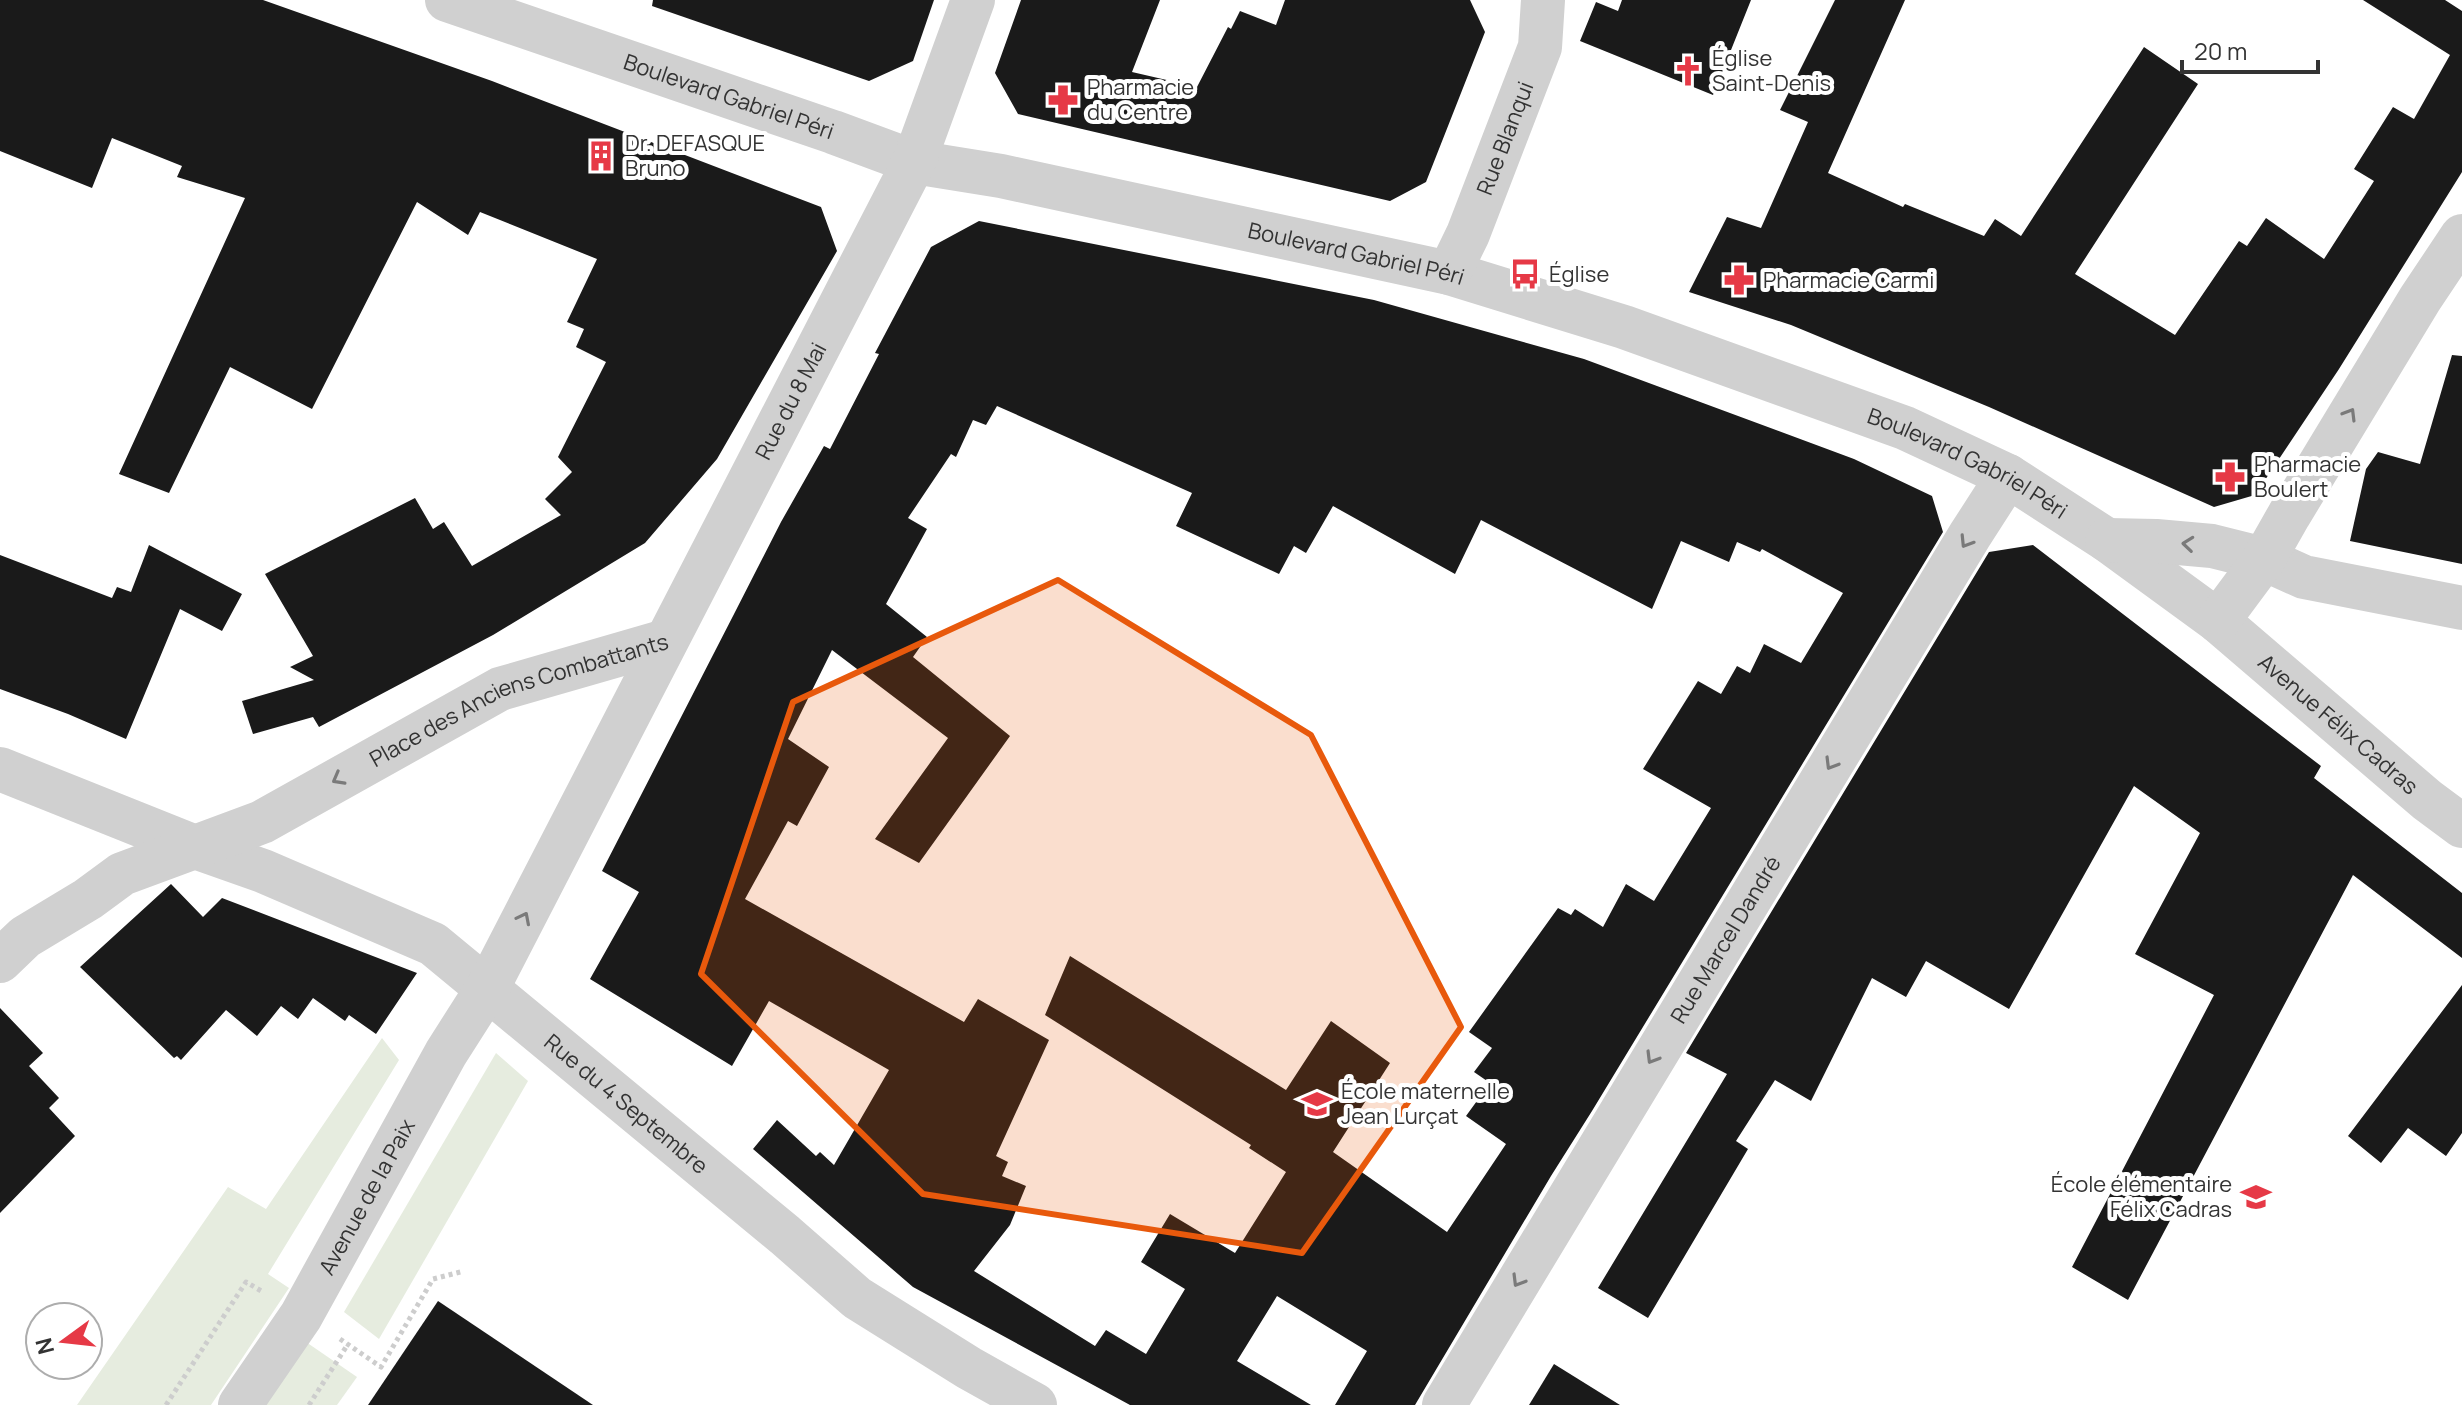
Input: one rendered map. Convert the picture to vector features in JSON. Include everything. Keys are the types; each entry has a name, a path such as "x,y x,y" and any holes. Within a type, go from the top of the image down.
{"street":[{"name":"Boulevard Gabriel Péri","path":"447,0 914,162 1016,179 1449,273 1624,327 1905,428 2008,476 2107,540 2218,621"},
{"name":"Rue du 8 Mai","path":"666,641 914,162 973,0"},
{"name":"Rue Blanqui","path":"1449,273 1468,234 1540,47 1543,0"},
{"path":"2218,621 2264,559 2412,312 2462,236"},
{"name":"Rue Marcel Dandré","path":"1444,1405 2008,476"},
{"path":"2107,540 2212,546 2264,559 2304,577 2462,608"},
{"name":"Avenue Félix Cadras","path":"2218,621 2427,800 2462,826"},
{"name":"Place des Anciens Combattants","path":"0,961 25,937 88,899 122,874 262,822 500,689 666,641"},
{"name":"Place des Anciens Combattants","path":"488,987 666,641"},
{"name":"Rue du 4 Septembre","path":"0,769 263,871 433,944 857,1298 1035,1405"},
{"name":"Avenue de la Paix","path":"240,1405 301,1316 446,1053 488,987"}],"path":[{"path":"333,1335 381,1367 433,1279 464,1271"},
{"path":"166,1405 246,1282 268,1295"},
{"path":"309,1405 348,1344"}],"highlighted area":[{"path":"1058,580 1311,735 1461,1027 1302,1253 923,1194 701,974 793,702"}],"shaded area":[{"path":"382,1038 399,1060 268,1274 289,1288 211,1405 77,1405 94,1381 104,1381 104,1366 228,1187 266,1209"},
{"path":"496,1053 528,1081 379,1339 344,1312"},
{"path":"306,1342 357,1377 337,1405 263,1405"}],"building":[{"path":"0,0 263,0 492,81 821,207 837,251 717,459 645,543 493,635 319,727 313,717 253,734 242,701 314,680 290,667 313,656 265,574 415,498 433,529 444,522 472,566 561,515 545,499 572,472 558,457 606,362 576,347 584,329 567,322 597,259 480,212 468,235 417,202 312,409 230,367 169,493 119,474 245,198 177,177 182,166 112,138 92,188 0,151"},
{"path":"653,0 934,0 913,61 869,81 652,6"},
{"path":"1021,0 1160,0 1132,72 1197,87 1228,27 1231,29 1240,11 1276,25 1285,0 1470,0 1485,32 1426,182 1390,201 1018,114 995,73"},
{"name":"Église Saint-Denis","path":"1622,0 1751,0 1713,95 1580,41 1596,2 1618,11"},
{"path":"1835,0 1905,0 1828,173 1903,207 1905,204 1984,236 1995,219 2021,236 2144,47 2198,84 2075,274 2175,335 2239,241 2247,246 2266,218 2324,259 2374,181 2354,169 2393,107 2414,119 2450,55 2363,0 2445,0 2462,11 2462,172 2339,369 2255,495 2214,507 1989,407 1791,325 1689,292 1727,217 1761,228 1808,122 1780,110"},
{"path":"979,221 1374,300 1584,359 1854,459 1932,496 1943,532 1415,1405 1335,1405 1367,1351 1277,1296 1237,1361 1311,1405 1130,1405 913,1287 753,1149 777,1120 816,1156 820,1152 834,1165 889,1070 769,1001 732,1066 590,979 639,892 602,871 781,522 824,446 830,449 879,354 875,353 931,247","holes":["997,406 1192,493 1176,526 1279,574 1294,546 1306,553 1333,506 1455,574 1481,520 1652,609 1681,541 1729,562 1737,542 1760,552 1762,549 1843,593 1801,663 1764,644 1750,673 1737,666 1721,694 1698,681 1643,769 1711,808 1654,901 1626,884 1603,927 1575,909 1571,915 1558,908 1469,1032 1492,1048 1474,1072 1490,1083 1466,1116 1506,1144 1447,1232 1333,1152 1390,1063 1331,1021 1286,1090 1070,956 1045,1015 1251,1145 1249,1148 1286,1172 1235,1253 1170,1214 1141,1262 1185,1289 1146,1354 1106,1330 1095,1346 974,1271 1010,1225 1026,1186 1002,1176 1008,1162 996,1156 1049,1040 978,999 964,1022 745,899 788,821 797,826 829,767 788,739 832,650 948,738 875,839 919,863 1010,736 913,657 927,637 886,604 927,529 908,518 951,454 956,457 973,420 986,425"]},
{"path":"2452,355 2462,356 2462,564 2350,541 2366,469 2378,452 2420,464"},
{"path":"149,545 242,594 222,631 180,609 126,739 0,689 0,555 112,598 117,587 131,592"},
{"path":"2033,545 2321,766 2314,778 2462,893 2462,958 2353,875 2128,1300 2072,1267 2214,995 2135,954 2200,833 2134,786 2009,1009 1926,961 1906,997 1872,978 1811,1101 1775,1080 1736,1141 1748,1149 1648,1318 1598,1288 1727,1074 1686,1053 1989,552"},
{"path":"171,884 203,917 222,898 417,973 376,1034 349,1015 345,1021 313,998 298,1019 281,1006 257,1036 226,1010 181,1060 177,1056 174,1058 80,967"},
{"path":"2462,985 2462,1133 2446,1156 2408,1128 2381,1163 2348,1136"},
{"path":"0,1008 43,1053 29,1066 59,1098 49,1108 75,1136 0,1213"},
{"path":"438,1301 593,1405 368,1405"},
{"path":"1554,1364 1620,1405 1529,1405"}],"place":[{"name":"Église Saint-Denis","path":"1688,71"},
{"name":"Pharmacie du Centre","path":"1063,100"},
{"name":"Dr. DEFASQUE Bruno","path":"601,156"},
{"name":"Église","path":"1525,274"},
{"name":"Pharmacie Carmi","path":"1739,280"},
{"name":"Pharmacie Boulert","path":"2230,477"},
{"name":"École maternelle Jean Lurçat","path":"1317,1104"},
{"name":"École élémentaire Félix Cadras","path":"2256,1197"}]}
